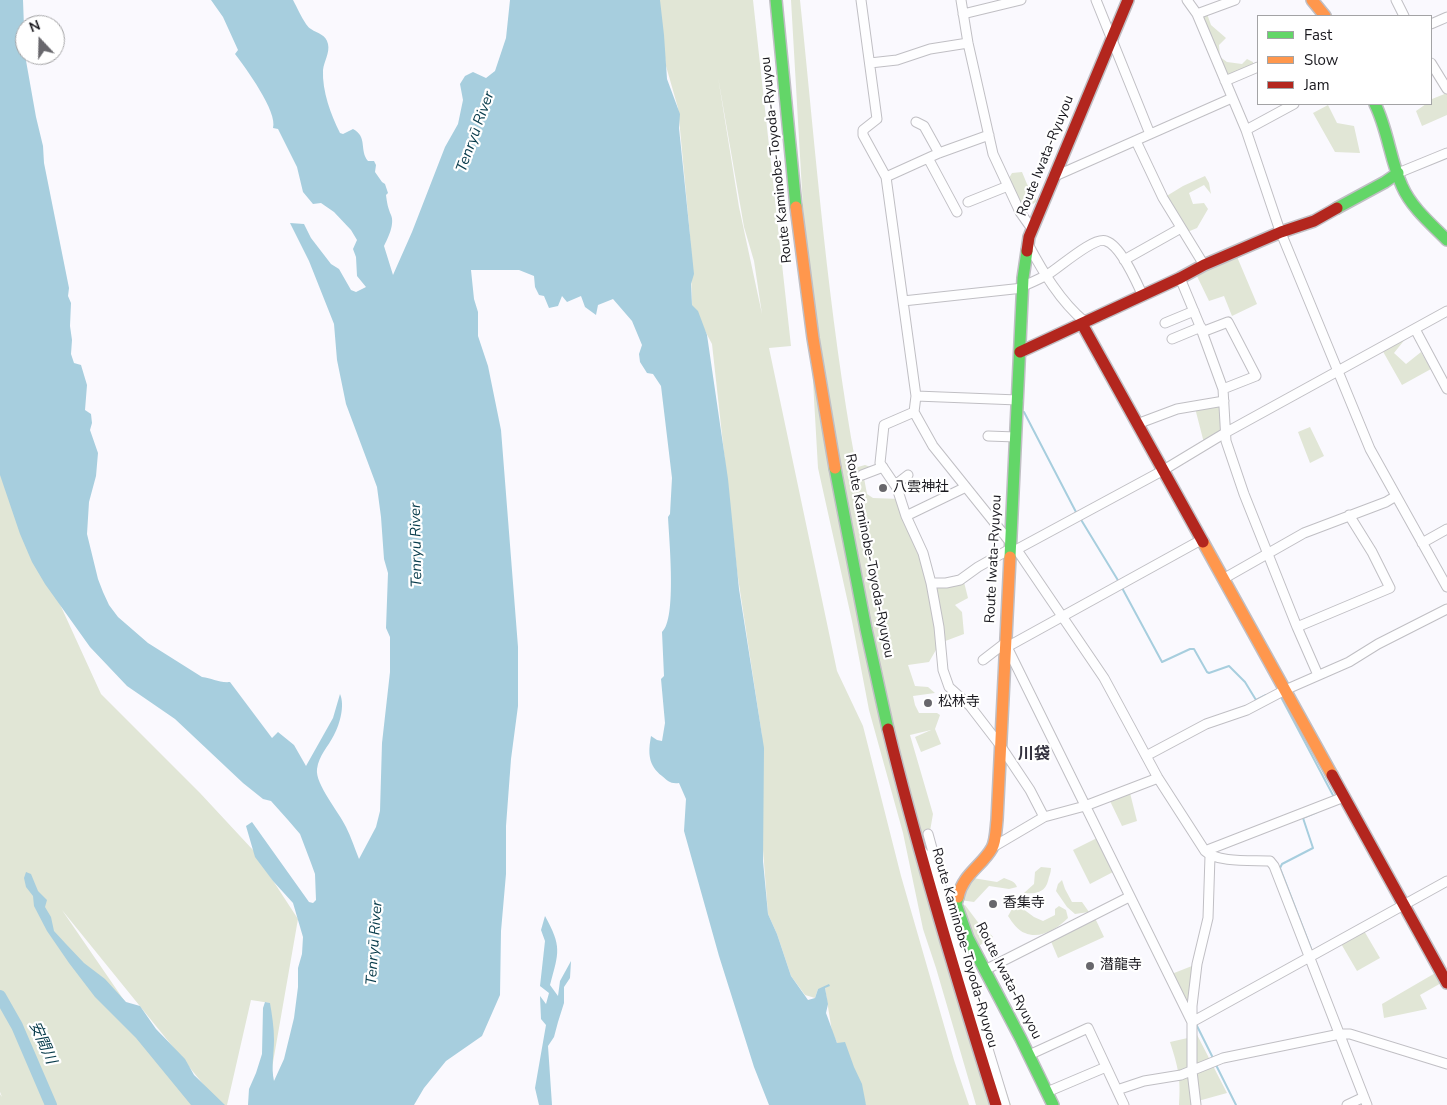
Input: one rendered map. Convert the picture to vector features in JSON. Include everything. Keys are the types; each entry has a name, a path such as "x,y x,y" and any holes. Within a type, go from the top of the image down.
{"main road":[{"name":"Route Kaminobe-Toyoda-Ryuyou","path":"776,0 798,227 828,428 853,562 880,691 919,847 937,914 996,1105"},
{"name":"Route Iwata-Ryuyou","path":"1053,1105 1029,1054 968,938 956,904 957,896 966,877 993,847 997,820 1012,548 1023,287 1028,243 1032,229 1128,0"},
{"path":"1312,0 1324,15"},
{"path":"1375,105 1386,131 1403,188 1447,240"},
{"path":"1020,352 1204,265 1281,232 1314,221 1398,173"},
{"path":"1084,323 1162,471 1447,984"}],"street":[{"path":"861,0 877,119 863,130 863,135 886,177 916,396 914,412 933,446 1012,548 1104,678 1158,778 1208,853 1221,859 1270,861 1274,866 1366,1101 1347,1105"},
{"path":"961,0 968,44 993,154 1020,212 1032,229"},
{"path":"963,14 1022,0"},
{"path":"1096,0 1150,134"},
{"path":"1187,0 1197,14 1246,130 1281,232 1370,449 1447,587"},
{"path":"1197,14 1235,0"},
{"path":"1396,0 1404,15"},
{"path":"1432,24 1447,17"},
{"path":"870,63 897,60 930,49 968,44"},
{"path":"1432,65 1447,89"},
{"path":"1225,81 1257,67"},
{"path":"1054,177 1232,98"},
{"path":"1246,130 1292,105"},
{"path":"916,122 920,122 924,126 939,153"},
{"path":"886,177 939,153 989,135"},
{"path":"1136,141 1163,198 1204,265"},
{"path":"1398,173 1447,153"},
{"path":"928,158 957,212"},
{"path":"968,202 1008,186"},
{"path":"1124,260 1181,228"},
{"path":"903,301 1023,287 1046,276 1090,244 1102,240 1108,241 1129,266 1142,294"},
{"path":"1028,243 1046,276 1060,296 1084,323"},
{"path":"1180,278 1202,330 1223,389 1226,441 1244,494 1318,675"},
{"path":"1165,323 1194,311"},
{"path":"930,583 946,583 960,580 978,567 1012,548 1162,471 1447,311"},
{"path":"1172,339 1228,322 1256,376 1223,389"},
{"path":"1415,330 1447,389"},
{"path":"916,396 1018,400"},
{"path":"1137,424 1177,410 1224,401"},
{"path":"914,412 884,425 880,463 895,485 922,553 939,626 940,654 943,670 949,687 970,706 1000,745 1030,790 1044,817"},
{"path":"988,436 1016,438"},
{"path":"862,475 883,467"},
{"path":"895,485 908,475"},
{"path":"906,516 966,487"},
{"path":"1223,579 1304,533 1386,502 1396,496"},
{"path":"1297,627 1390,588 1372,552 1349,516"},
{"path":"1422,543 1447,529"},
{"path":"983,660 1006,645 1201,540"},
{"path":"1146,756 1206,724 1247,710 1285,690 1349,662 1378,644 1447,609"},
{"path":"1006,645 1192,1022"},
{"path":"993,847 1044,817 1085,806 1158,778"},
{"path":"1208,853 1344,797"},
{"path":"928,834 942,880 942,897 963,938 968,938"},
{"path":"919,847 927,857 942,897 1005,1105"},
{"path":"1196,1105 1192,1071 1192,1022 1197,964 1208,918 1208,853"},
{"path":"1192,1022 1447,881"},
{"path":"985,970 1129,897"},
{"path":"1029,1054 1088,1028 1124,1105"},
{"path":"1117,1090 1144,1081 1181,1076 1224,1058 1340,1034 1350,1034 1447,1064"},
{"path":"1047,1092 1106,1067"}],"green space":[{"path":"658,0 753,0 791,346 769,348 837,671 863,726 901,876 954,1060 969,1105 866,1105 832,1032 825,988 818,989 815,998 805,995 791,976 768,914 763,850 762,736 737,571 712,344 692,306 690,236 678,108 666,66","holes":["718,77 744,227 754,261 762,314 739,207"]},
{"path":"791,0 800,0 830,292 856,465 858,467 865,465 874,468 864,478 867,494 873,498 901,499 934,583 963,578 968,598 955,605 962,612 964,634 940,643 929,662 908,665 915,686 928,687 935,693 913,696 919,713 937,713 940,715 935,729 941,744 921,752 915,737 931,730 910,735 933,814 930,831 942,883 962,946 968,976 1011,1105 976,1105 923,929 903,833 869,710 852,621 818,468"},
{"path":"1206,11 1211,25 1226,38 1219,45 1220,57 1227,62 1242,64 1247,59 1253,62 1253,70 1225,81 1198,13"},
{"path":"1447,93 1447,115 1422,126 1416,111 1425,105 1432,105 1432,99"},
{"path":"1328,105 1337,123 1354,126 1360,153 1335,152 1313,113"},
{"path":"1022,172 1037,201 1033,204 1020,203 1009,178 1012,173"},
{"path":"1205,176 1209,183 1211,194 1204,185 1189,193 1193,204 1204,203 1208,209 1197,228 1185,233 1165,197"},
{"path":"1235,252 1257,304 1232,316 1224,296 1209,301 1194,270"},
{"path":"1406,338 1394,353 1406,364 1421,352 1431,369 1402,385 1381,348"},
{"path":"1221,404 1223,432 1204,443 1195,408"},
{"path":"1310,427 1324,456 1310,463 1298,432"},
{"path":"0,473 101,694 200,793 253,850 298,919 272,1068 270,1003 251,1000 227,1105 220,1105 62,910 196,1105 0,1105 0,1094 2,1097 0,1092"},
{"path":"1130,793 1137,821 1122,826 1110,801"},
{"path":"1099,837 1113,872 1090,884 1073,850"},
{"path":"1041,867 1051,868 1047,885 1039,892 1024,893 1034,884 1035,872"},
{"path":"973,878 997,882 1004,878 1013,882 1017,887 1009,889 989,886 974,902 960,900 960,888"},
{"path":"1062,880 1072,902 1082,902 1089,912 1075,914 1067,907 1056,891 1058,884"},
{"path":"965,905 983,929 986,929 993,937 977,947 960,907"},
{"path":"1019,906 1043,921 1055,915 1055,909 1059,906 1066,910 1068,918 1048,932 1031,935 1015,926 1008,916 1012,909"},
{"path":"1095,918 1104,937 1058,958 1050,939"},
{"path":"1363,929 1380,958 1357,971 1340,942"},
{"path":"1197,964 1190,1018 1169,975"},
{"path":"1437,972 1443,982 1420,995 1427,1009 1384,1018 1382,1004"},
{"path":"1192,1025 1227,1093 1198,1101 1198,1105 1179,1105 1180,1087 1178,1073 1170,1042 1192,1037"}],"water":[{"name":"Tenryū River","path":"0,0 23,0 24,15 15,15 15,65 27,65 69,288 68,296 71,303 71,354 74,363 81,365 87,385 85,410 91,414 92,423 90,430 98,453 96,476 89,502 87,534 103,592 109,605 118,617 148,643 202,677 230,682 272,738 278,732 294,745 306,766 333,718 340,694 342,709 340,720 334,735 320,759 317,775 323,790 346,827 359,859 376,827 380,811 382,743 390,672 390,637 386,628 388,573 384,559 377,487 346,404 337,360 334,324 309,261 290,223 304,224 311,238 331,264 339,269 351,290 356,292 366,287 357,276 356,257 353,249 357,240 351,230 334,212 321,203 313,204 303,192 297,167 278,129 273,128 271,112 266,101 235,54 238,50 223,17 211,0 293,0 309,27 327,41 328,54 323,70 323,78 333,119 340,133 343,134 353,129 358,132 362,140 365,157 368,161 374,161 376,165 375,172 385,184 388,193 386,198 392,223 384,246 393,275 445,147 458,124 463,100 460,84 465,76 473,72 486,78 495,71 506,38 510,0 660,0 667,79 680,114 679,128 694,274 691,284 692,305 698,311 707,335 728,479 739,589 764,748 763,861 768,914 791,976 808,1000 815,998 818,989 829,984 830,986 825,988 828,1004 826,1013 837,1043 845,1042 862,1084 866,1105 769,1105 754,1067 719,956 684,831 686,799 679,783 671,783 657,772 650,758 651,736 662,741 665,723 661,679 664,676 662,632 667,624 671,596 668,517 670,514 672,478 661,386 653,374 647,373 640,362 639,354 642,345 632,321 613,299 598,305 596,315 585,307 581,296 567,302 562,296 558,306 549,308 544,296 539,295 535,287 534,276 519,270 471,270 474,299 478,312 478,336 488,366 501,430 518,647 518,706 511,759 506,826 506,874 501,931 500,995 482,1036 446,1061 424,1088 414,1105 248,1105 249,1089 262,1054 263,1008 265,1002 270,1003 273,1021 274,1081 284,1059 294,1018 298,987 298,968 302,954 303,937 293,903 255,857 246,826 252,822 309,902 313,903 316,900 315,874 300,834 271,801 263,799 243,783 175,719 127,686 90,647 45,584 32,562 20,534 0,475"},
{"path":"26,872 31,874 38,891 47,900 45,907 51,917 54,931 84,963 105,979 126,1002 140,1006 156,1029 185,1059 194,1075 225,1105 191,1105 136,1038 95,997 47,931 34,906 33,896 26,887 24,878"},
{"path":"545,916 556,943 557,957 550,985 558,996 560,981 571,961 570,978 564,987 564,1003 554,1037 548,1046 552,1105 539,1105 535,1088 546,1025 541,1019 540,996 546,1004 549,993 540,986 545,941 541,930"}],"waterway":[{"path":"1024,412 1077,514"},
{"path":"1080,518 1119,582"},
{"path":"1121,586 1162,662 1190,649 1194,649 1207,672 1229,666 1245,682 1256,700 1266,695"},
{"path":"1281,697 1335,799"},
{"path":"1312,951 1280,868 1282,864 1313,848 1303,818 1317,812"},
{"name":"安間川","path":"0,996 17,1026 51,1105"},
{"path":"1196,1024 1213,1058"},
{"path":"1216,1065 1236,1105"}],"traffic: fast":[{"path":"776,0 796,207"},
{"path":"1375,105 1398,176 1406,194 1422,215 1447,240"},
{"path":"1337,208 1398,173"},
{"path":"1010,557 1023,278 1027,251"},
{"path":"835,468 866,629 888,729"},
{"path":"958,897 956,904 968,938 1053,1105"}],"traffic: slow":[{"path":"1312,0 1324,15"},
{"path":"796,207 813,338 835,468"},
{"path":"1203,542 1332,775"},
{"path":"958,897 964,882 988,854 995,838 1010,557"}],"traffic: jam":[{"path":"1027,251 1029,237 1128,0"},
{"path":"1020,352 1204,265 1281,232 1314,221 1337,208"},
{"path":"1082,324 1203,542"},
{"path":"888,729 912,824 996,1105"},
{"path":"1332,775 1447,983"}],"place":[{"name":"八雲神社","path":"883,488"},
{"name":"松林寺","path":"928,703"},
{"name":"香集寺","path":"993,904"},
{"name":"潜龍寺","path":"1090,966"}],"district":[{"name":"川袋","path":"1034,755"}]}
